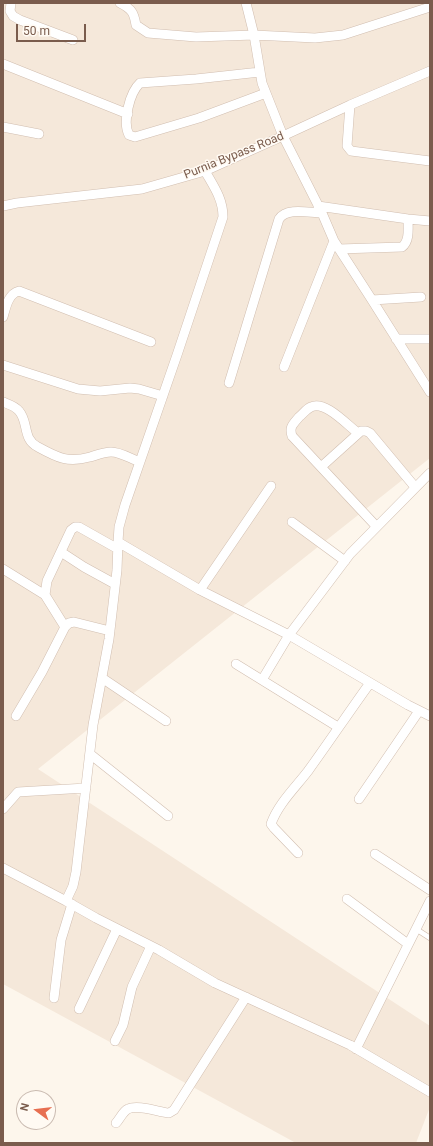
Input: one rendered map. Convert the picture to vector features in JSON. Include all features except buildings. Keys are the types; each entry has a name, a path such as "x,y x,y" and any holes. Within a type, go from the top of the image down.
{"street":[{"path":"11,3 10,11 13,16 73,40"},
{"path":"120,3 134,14 136,25 148,33 196,37 254,35 329,38 343,35 430,7"},
{"path":"246,3 254,35 262,84 283,136 336,245 430,392"},
{"path":"3,64 128,114"},
{"name":"Purnia Bypass Road","path":"3,206 16,203 142,189 205,171 350,105 430,71"},
{"path":"260,72 140,83 135,88 132,95 126,129 129,135 135,137 199,118 266,93"},
{"path":"350,105 346,146 351,151 357,153 430,161"},
{"path":"3,127 39,134"},
{"path":"54,998 61,940 76,872 93,726 110,631 119,527 125,505 223,217 223,206 205,171"},
{"path":"230,383 279,219 282,215 287,212 320,210 430,221"},
{"path":"336,245 402,246 406,244 408,219"},
{"path":"284,367 336,245"},
{"path":"3,317 11,296 19,291 151,342"},
{"path":"372,300 421,297"},
{"path":"396,339 430,339"},
{"path":"3,365 78,389 100,391 130,388 163,396"},
{"path":"3,402 18,410 30,442 43,450 70,460 79,460 109,452 119,453 140,462"},
{"path":"358,433 326,407 319,405 311,406 305,411 292,426 290,431 292,436 376,526"},
{"path":"321,466 358,433 361,431 366,431 370,433 415,487"},
{"path":"262,680 289,636 345,561 376,526 430,473"},
{"path":"200,590 271,486"},
{"path":"292,522 345,561"},
{"path":"46,595 47,581 71,530 74,527 79,527 289,636 430,716"},
{"path":"61,552 115,584"},
{"path":"4,573 46,595 64,627"},
{"path":"16,716 42,672 64,627 69,623 74,622 110,631"},
{"path":"236,664 338,727"},
{"path":"102,678 166,721"},
{"path":"298,853 271,824 277,810 308,770 370,683"},
{"path":"359,799 420,711"},
{"path":"90,754 168,816"},
{"path":"3,810 18,792 86,788"},
{"path":"375,854 430,890"},
{"path":"3,868 151,946 215,982 356,1049 430,1092"},
{"path":"347,899 408,944"},
{"path":"356,1049 430,901"},
{"path":"79,1009 117,929"},
{"path":"116,1041 123,1025 132,987 151,946"},
{"path":"116,1123 126,1110 130,1108 140,1108 169,1113 174,1110 246,997"}],"lane":[{"path":"416,929 430,938"}],"shaded area":[{"path":"3,3 430,3 430,458 38,769 430,1026 430,1107 416,1143 296,1143 3,984"}]}
